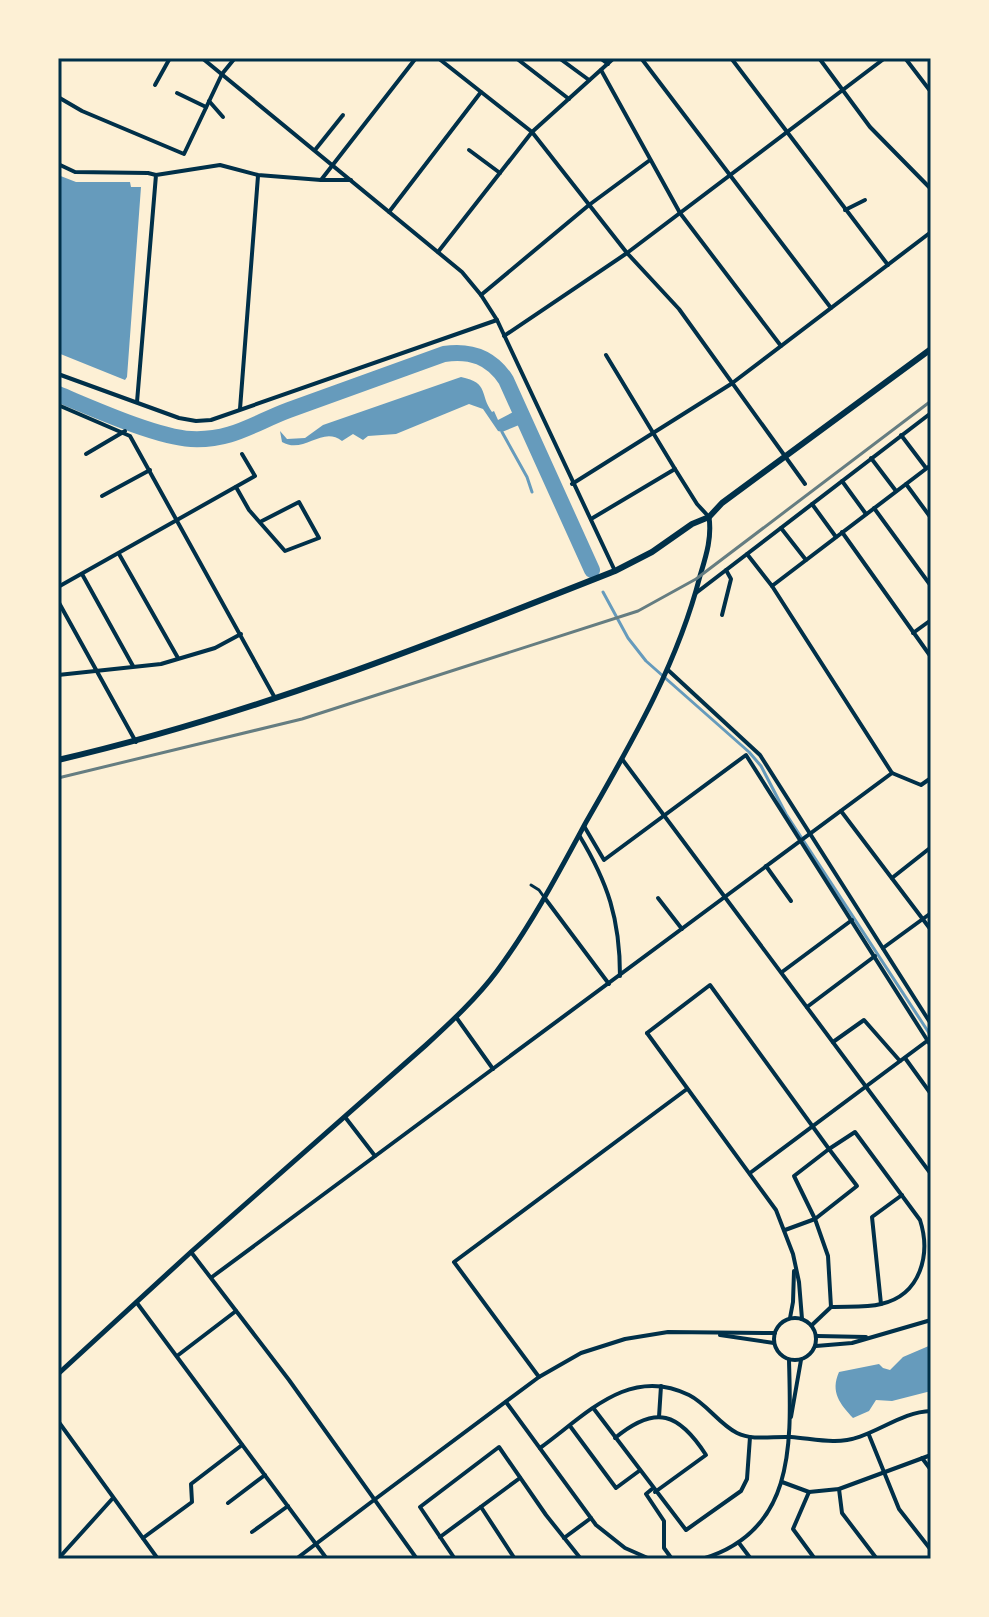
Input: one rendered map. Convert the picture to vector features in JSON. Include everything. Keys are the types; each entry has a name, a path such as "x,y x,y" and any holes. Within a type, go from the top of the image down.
{"highway":[{"path":"58,760 136,742 276,700 615,571 709,517 722,503 931,349"}],"main road":[{"path":"58,1374 456,1017 496,973 544,897 662,682 696,593 712,534 709,517"}],"street":[{"path":"155,85 170,58"},
{"path":"202,58 462,272 481,295 497,320 615,571"},
{"path":"58,97 82,111 184,154 222,74 235,58"},
{"path":"321,180 416,58"},
{"path":"438,58 532,132 627,253 679,309 805,484"},
{"path":"516,58 569,99"},
{"path":"559,58 589,80"},
{"path":"600,58 608,64"},
{"path":"438,252 532,132 614,58"},
{"path":"641,58 831,308"},
{"path":"731,58 888,265"},
{"path":"819,58 870,127 931,189"},
{"path":"504,336 627,253 885,58"},
{"path":"905,58 931,92"},
{"path":"601,70 680,213 781,346"},
{"path":"389,212 481,92"},
{"path":"177,93 206,107"},
{"path":"209,101 223,117"},
{"path":"315,150 343,115"},
{"path":"469,150 500,173"},
{"path":"481,295 589,205 650,160"},
{"path":"58,164 75,172 156,175 220,165 258,175 351,180"},
{"path":"136,405 156,175"},
{"path":"240,409 258,175"},
{"path":"845,210 865,200"},
{"path":"572,484 731,384 931,232"},
{"path":"58,374 136,405 196,421 211,420 497,320"},
{"path":"606,355 697,504 709,517"},
{"path":"58,405 125,431 130,436 276,700"},
{"path":"696,593 931,413"},
{"path":"86,454 125,431"},
{"path":"772,586 929,467 901,435"},
{"path":"58,587 255,476 242,454"},
{"path":"871,458 896,491"},
{"path":"589,520 675,469"},
{"path":"102,496 150,470"},
{"path":"842,481 866,514"},
{"path":"906,484 931,518"},
{"path":"236,487 249,510 285,551 319,538 299,502 260,522"},
{"path":"812,504 836,537"},
{"path":"874,508 931,586"},
{"path":"781,528 806,560"},
{"path":"842,532 931,657"},
{"path":"119,554 178,658"},
{"path":"747,554 772,586 892,773 921,785 931,778"},
{"path":"722,615 731,579 726,570"},
{"path":"82,574 133,666"},
{"path":"58,601 136,742"},
{"path":"913,633 931,620"},
{"path":"58,675 161,664 215,648 241,634"},
{"path":"667,671 760,755 931,1024"},
{"path":"584,826 604,860 746,755 930,1042 750,1173"},
{"path":"622,759 931,1174"},
{"path":"212,1277 892,773"},
{"path":"841,811 931,930"},
{"path":"579,835 599,870 615,912 619,931 620,976"},
{"path":"892,878 930,848"},
{"path":"766,866 791,901"},
{"path":"531,885 544,897 609,984"},
{"path":"658,898 682,929"},
{"path":"883,948 931,913"},
{"path":"782,972 852,920"},
{"path":"807,1007 875,956"},
{"path":"785,1230 815,1219 857,1186 710,985 647,1033 776,1210 785,1230 799,1282 802,1319"},
{"path":"456,1017 493,1069"},
{"path":"833,1042 864,1020 931,1094"},
{"path":"539,1377 454,1262 687,1089"},
{"path":"345,1117 375,1156"},
{"path":"812,1325 831,1307 881,1305 899,1296 913,1286 919,1276 925,1251 925,1235 920,1220 855,1132 794,1176 815,1219 828,1256 831,1307"},
{"path":"881,1305 872,1217 902,1195"},
{"path":"191,1252 417,1559"},
{"path":"789,1318 793,1302 794,1264"},
{"path":"137,1303 327,1559"},
{"path":"177,1356 237,1311"},
{"path":"789,1318 802,1319 812,1325 817,1336 816,1346 801,1360 789,1360 779,1354 774,1343 775,1333 789,1318"},
{"path":"816,1346 852,1343 931,1320"},
{"path":"296,1559 539,1377 581,1353 625,1339 668,1332 775,1333"},
{"path":"710,1333 774,1343"},
{"path":"817,1336 869,1338"},
{"path":"789,1360 790,1423"},
{"path":"703,1559 739,1543 768,1515 782,1482 801,1360"},
{"path":"540,1448 626,1388 646,1384 692,1396 735,1432 750,1437 836,1442 869,1435 895,1420 931,1411"},
{"path":"659,1417 661,1386"},
{"path":"506,1402 591,1518 612,1539 650,1559"},
{"path":"594,1409 686,1530 741,1491 747,1479 750,1437"},
{"path":"615,1438 632,1424 659,1417 680,1423 692,1433 706,1455 646,1494 664,1521 664,1548 672,1559"},
{"path":"58,1421 158,1559"},
{"path":"570,1426 616,1488 639,1471"},
{"path":"869,1435 899,1509 931,1550"},
{"path":"143,1538 192,1502 191,1484 242,1445"},
{"path":"455,1559 420,1507 499,1447 581,1559"},
{"path":"782,1482 809,1492 839,1489 931,1455"},
{"path":"922,1458 931,1470"},
{"path":"228,1503 265,1475"},
{"path":"440,1537 520,1478"},
{"path":"839,1489 842,1513 877,1559"},
{"path":"809,1492 793,1529 815,1559"},
{"path":"58,1559 113,1498"},
{"path":"252,1532 288,1506"},
{"path":"481,1507 515,1559"},
{"path":"564,1538 591,1518"},
{"path":"739,1543 751,1559"}],"water":[{"path":"58,175 76,182 130,182 131,187 141,187 125,380 58,353"},
{"path":"461,377 480,386 498,420 515,411 519,425 498,431 483,409 469,404 396,434 368,436 363,440 353,434 342,441 327,436 298,445 282,442 280,431 287,439 305,438 323,425"},
{"path":"931,1345 931,1391 892,1401 876,1400 869,1411 853,1418 840,1403 836,1392 839,1372 879,1364 890,1370 903,1357"}],"waterway":[{"path":"58,394 160,433 206,439 242,430 444,354 472,354 494,366 506,380 592,570"},
{"path":"502,432 532,492"},
{"path":"603,592 628,638 646,661 761,766 786,814 931,1036"}],"railway":[{"path":"58,778 302,719 638,611 696,579 931,401"}]}
